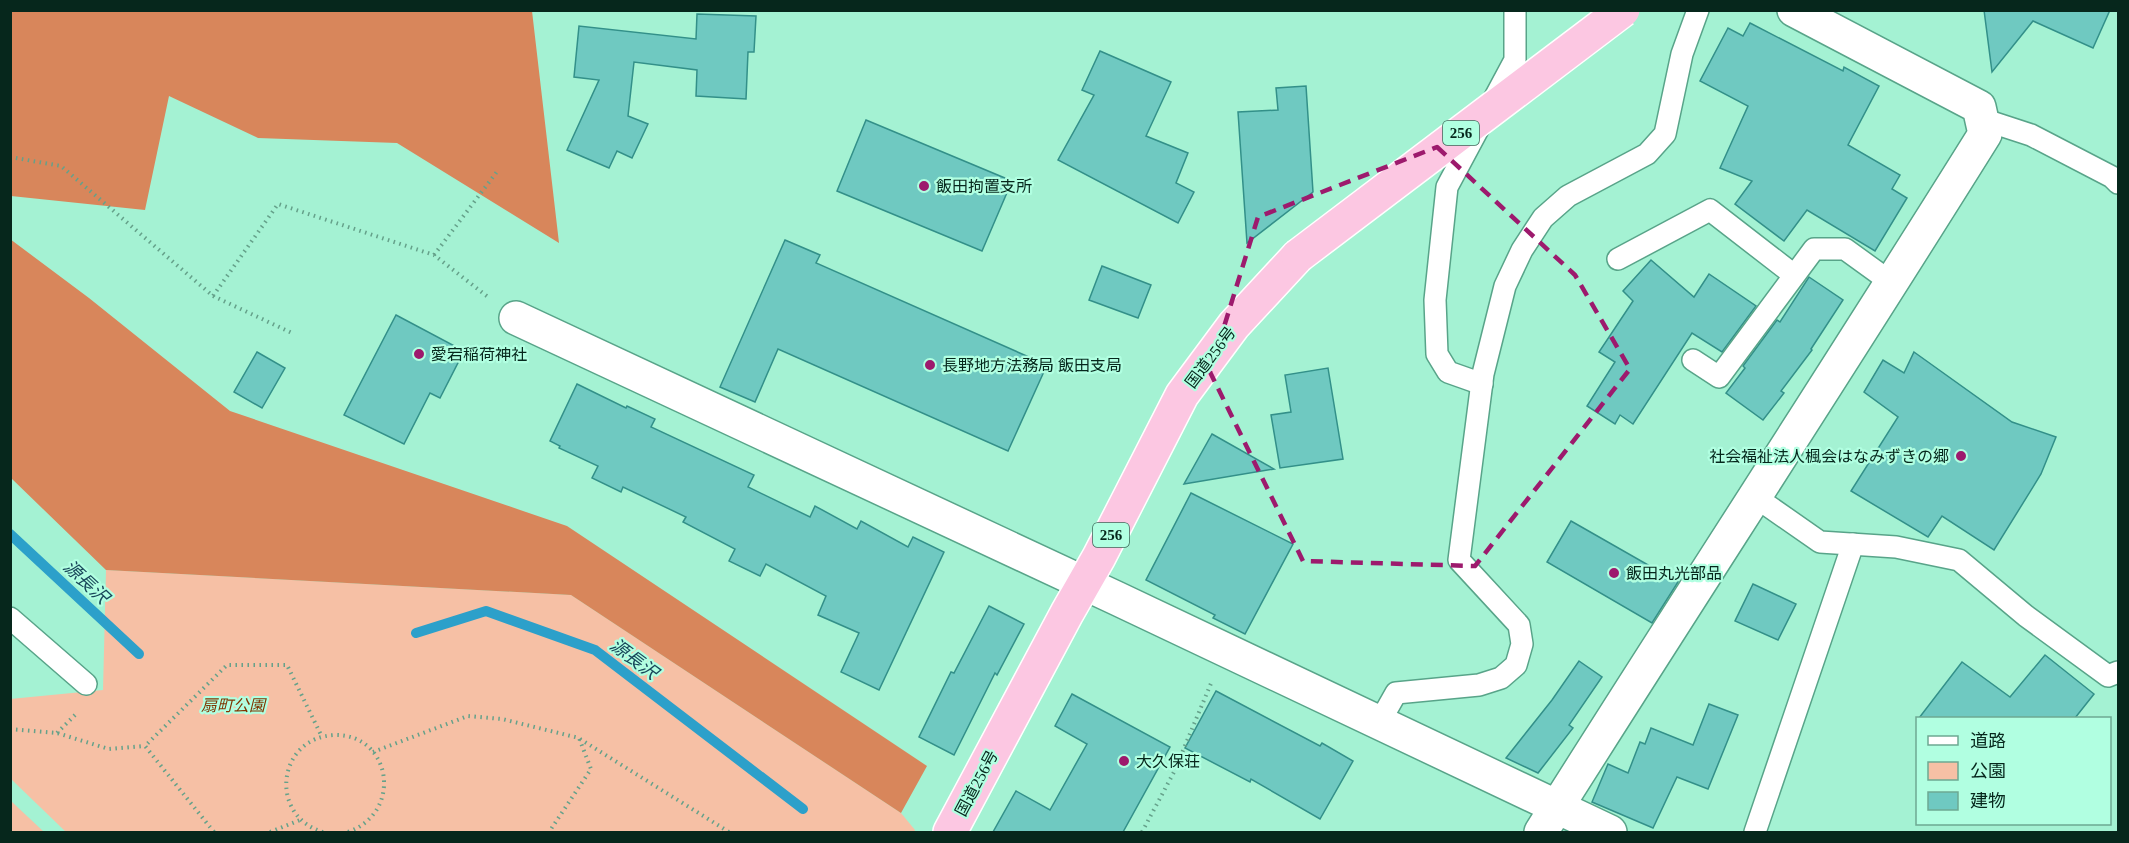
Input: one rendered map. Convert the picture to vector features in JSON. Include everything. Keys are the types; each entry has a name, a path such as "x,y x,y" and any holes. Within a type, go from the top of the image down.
{"highway":[{"name":"国道256号","path":"950,832 1084,584 1182,395 1234,325 1298,256 1623,10"}],"street":[{"path":"1549,820 1985,134 1979,107 1794,10"},
{"path":"516,318 1379,723 1549,820 1610,832"}],"lane":[{"path":"1482,384 1448,372 1437,354 1436,288 1447,187 1515,60 1515,10"},
{"path":"1379,723 1396,693 1479,685 1501,678 1516,665 1522,644 1519,625 1460,560 1482,384 1505,286 1522,250 1543,218 1568,196 1647,154 1665,134 1682,54 1698,10"},
{"path":"1982,119 2031,135 2112,177 2118,183"},
{"path":"1618,259 1710,210 1794,275"},
{"path":"1693,360 1719,377 1814,249 1845,249 1892,283"},
{"path":"1754,496 1820,542 1896,547 1959,560 2026,616 2108,676 2118,672"},
{"path":"1755,832 1853,544"},
{"path":"10,618 86,684"}],"path":[{"path":"10,157 61,166 213,296 292,333"},
{"path":"434,255 499,169"},
{"path":"213,296 278,204 434,255 516,318"},
{"path":"1142,832 1174,772 1224,650"},
{"path":"10,729 57,733 109,749 145,746 227,665 287,665 322,737"},
{"path":"373,752 468,716 502,719 579,738 729,832"},
{"path":"323,832 313,830 300,820 290,806 285,790 287,773 294,757 306,744 322,737 336,735 349,737 362,743 373,752 382,772 384,794 380,808 359,831 348,832"},
{"path":"549,832 591,769 579,738"},
{"path":"145,746 214,832"},
{"path":"270,832 300,820"}],"highlighted area":[{"path":"1437,147 1575,275 1630,369 1475,566 1303,561 1210,372 1258,217"}],"green space":[{"name":"扇町公園","path":"106,570 571,595 901,813 915,830 914,832 66,832 11,779 10,699 103,690"},
{"path":"11,801 44,832 11,832"}],"shaded area":[{"path":"11,10 532,11 559,243 397,143 258,138 169,96 145,210 11,196"},
{"path":"10,239 89,298 230,411 567,526 927,766 901,813 571,595 106,570 11,478"}],"building":[{"path":"1984,10 2110,10 2093,48 2033,21 1992,72"},
{"path":"697,14 756,16 754,52 748,52 746,99 696,96 697,70 634,62 628,116 648,124 632,158 617,151 609,168 567,150 599,80 574,77 579,26 696,39"},
{"path":"1750,23 1843,71 1844,67 1879,86 1848,145 1900,175 1892,189 1907,198 1875,251 1807,210 1784,241 1735,204 1752,181 1720,168 1748,106 1700,81 1728,28 1743,36"},
{"path":"1100,51 1171,82 1146,136 1188,153 1176,183 1194,192 1178,223 1058,160 1094,95 1082,90"},
{"path":"1306,86 1313,192 1247,243 1238,112 1278,110 1276,88"},
{"name":"飯田拘置支所","path":"866,120 1012,181 982,251 837,191"},
{"name":"長野地方法務局 飯田支局","path":"785,240 820,255 816,263 1047,365 1008,451 778,349 755,402 720,387"},
{"path":"1651,260 1694,297 1709,274 1756,306 1722,352 1692,333 1633,424 1620,415 1615,424 1587,406 1615,362 1599,352 1633,301 1623,291"},
{"path":"1102,266 1151,285 1138,318 1089,300"},
{"path":"1809,277 1843,300 1812,350 1781,391 1784,393 1763,420 1726,393 1777,320 1780,322"},
{"path":"396,315 464,351 440,398 430,393 404,444 344,415"},
{"path":"257,352 285,368 262,408 234,392"},
{"name":"社会福祉法人楓会はなみずきの郷","path":"1914,352 2012,422 2056,437 2041,474 1994,550 1942,516 1928,537 1851,491 1898,417 1864,392 1883,360 1904,373"},
{"path":"1328,368 1343,459 1280,468 1271,415 1291,412 1285,375"},
{"path":"577,384 626,408 627,406 655,419 651,427 754,475 748,487 810,517 815,506 857,529 861,521 908,547 913,537 944,552 879,690 841,672 859,633 818,615 826,596 766,564 760,576 729,561 735,549 683,522 686,517 623,487 621,492 592,478 598,466 559,448 560,446 550,441"},
{"path":"1212,434 1274,469 1184,484"},
{"path":"1191,493 1293,544 1245,634 1213,618 1215,615 1146,580"},
{"name":"飯田丸光部品","path":"1571,521 1678,582 1652,623 1547,562"},
{"path":"1753,584 1796,604 1778,640 1735,621"},
{"path":"989,606 1024,624 997,675 995,673 954,755 919,737 951,672 954,673"},
{"path":"2045,655 2094,694 2076,717 1920,717 1962,662 2010,697"},
{"path":"1579,661 1602,677 1569,725 1573,728 1538,773 1506,758 1552,700"},
{"path":"1216,691 1320,746 1322,743 1353,761 1320,819 1251,779 1250,782 1185,748"},
{"path":"1072,694 1170,747 1123,832 993,832 1016,791 1050,810 1087,744 1055,726"},
{"path":"1709,704 1738,715 1708,789 1677,777 1653,828 1592,802 1608,764 1628,773 1640,742 1645,744 1651,728 1693,745"}],"waterway":[{"name":"源長沢","path":"10,534 139,654"},
{"name":"源長沢","path":"416,633 486,611 595,650 803,809"}],"place":[{"name":"飯田拘置支所","path":"924,186"},
{"name":"愛宕稲荷神社","path":"419,354"},
{"name":"長野地方法務局 飯田支局","path":"930,365"},
{"name":"社会福祉法人楓会はなみずきの郷","path":"1961,456"},
{"name":"飯田丸光部品","path":"1614,573"},
{"name":"大久保荘","path":"1124,761"}]}
